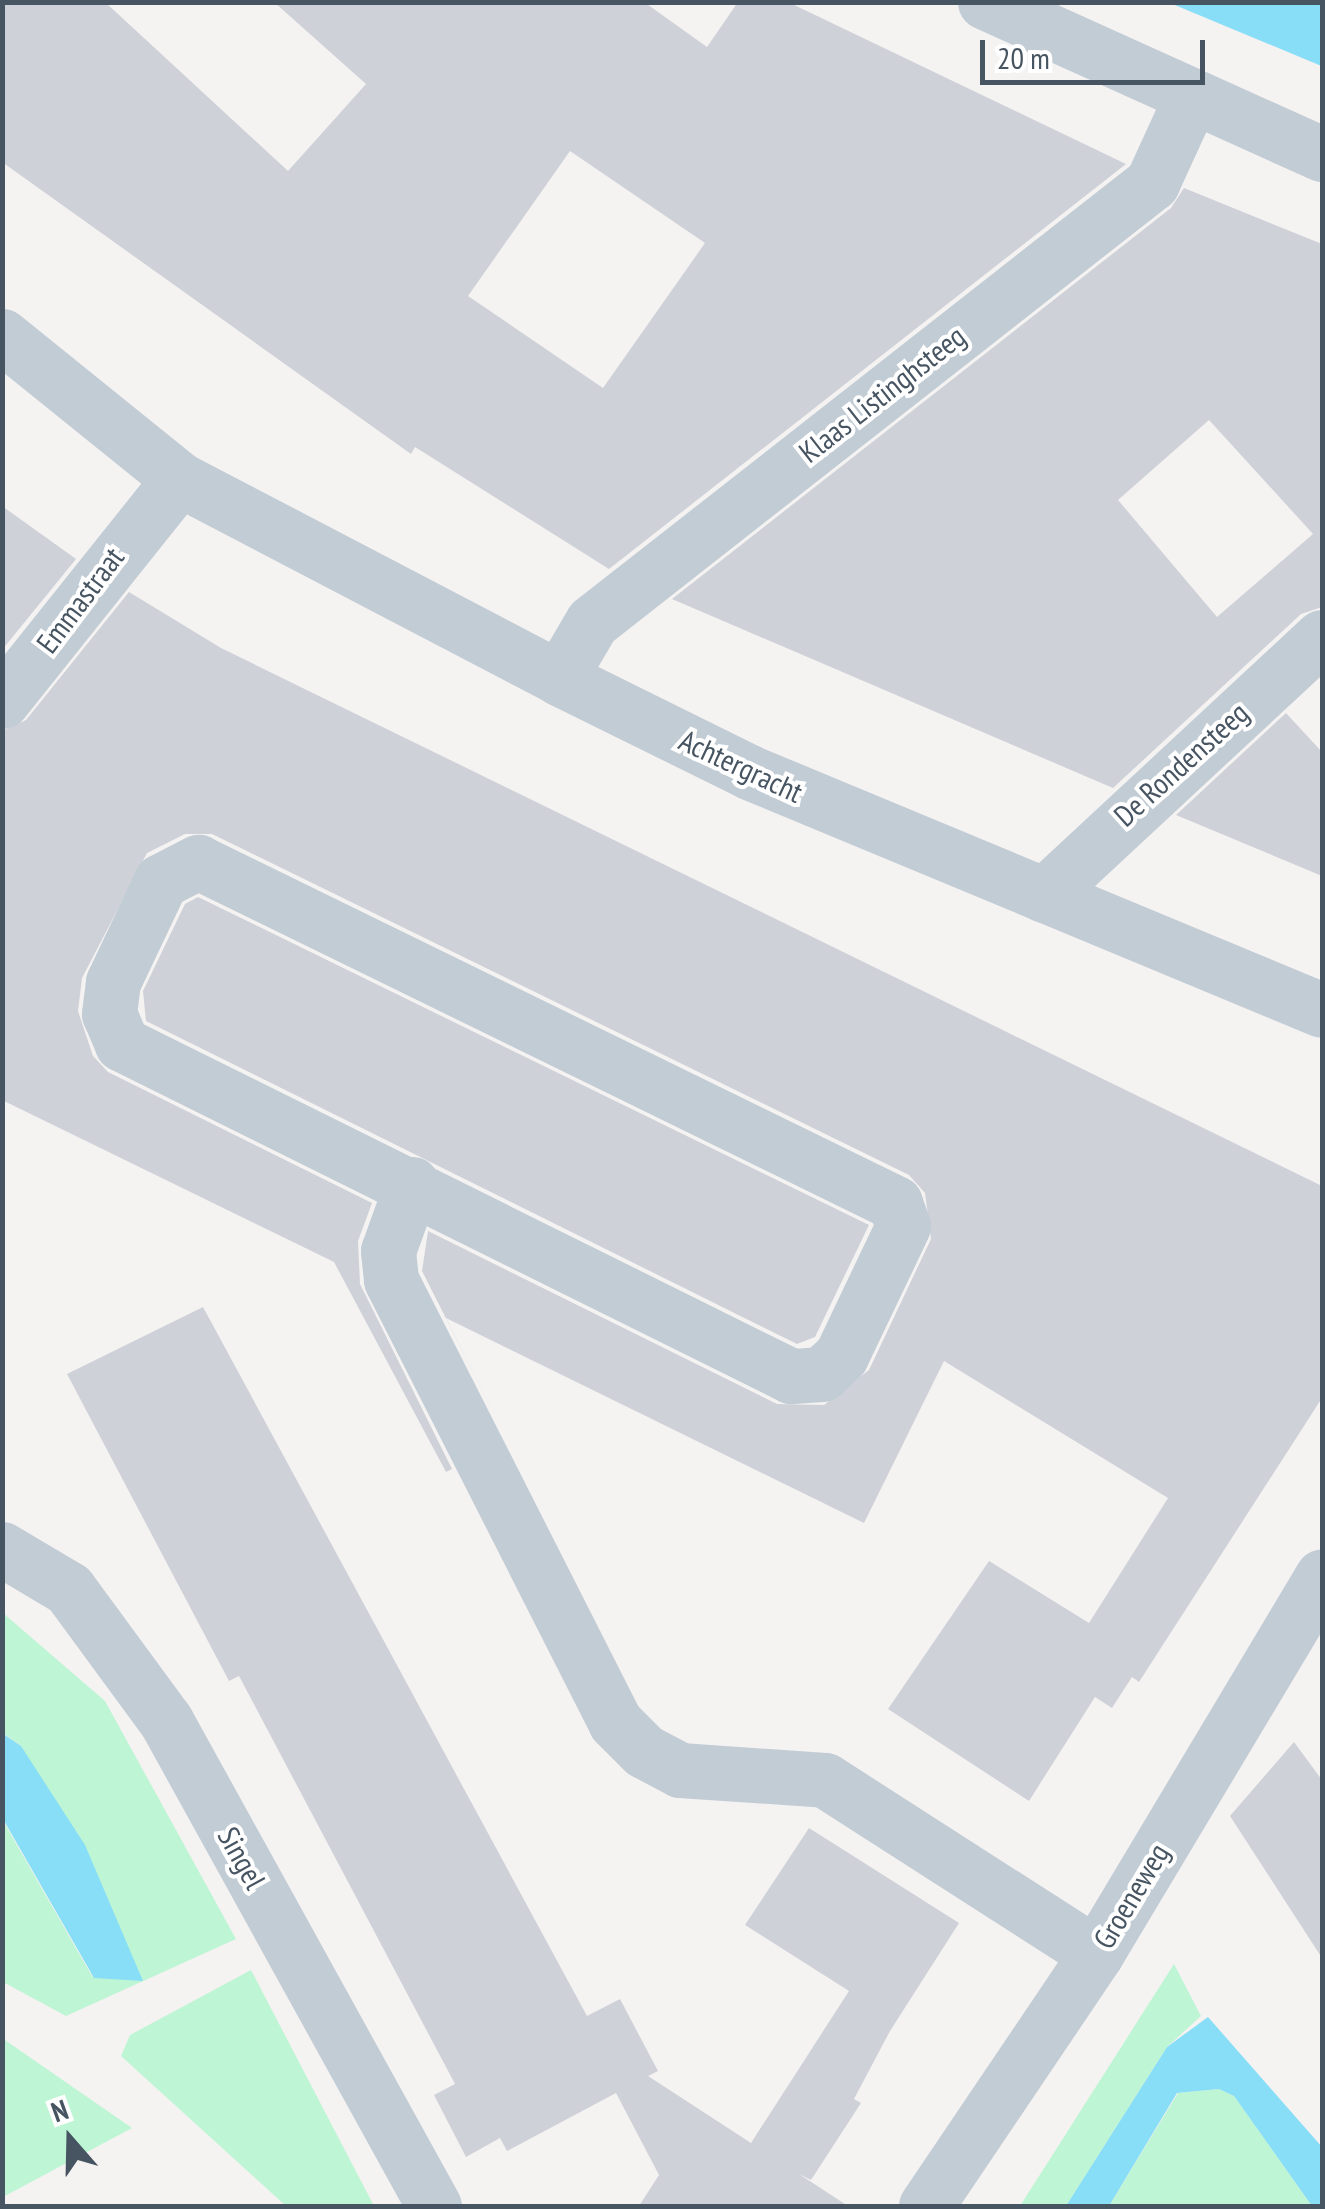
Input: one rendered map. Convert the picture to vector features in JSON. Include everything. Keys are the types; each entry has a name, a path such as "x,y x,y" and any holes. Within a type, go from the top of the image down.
{"street":[{"path":"986,2 1190,100 1322,154"},
{"name":"Klaas Listinghsteeg","path":"559,678 592,622 1152,183 1190,100"},
{"name":"Achtergracht","path":"2,336 169,488 749,772 1322,1010"},
{"name":"Emmastraat","path":"2,701 169,488"},
{"name":"De Rondensteeg","path":"1044,895 1322,637"},
{"path":"213,864 895,1203 903,1226 841,1356 822,1374 792,1376 412,1184 122,1044 109,1014 113,982 171,871 213,864"},
{"path":"412,1184 388,1251 391,1280 615,1722 644,1751 719,1778 792,1773 825,1780 1096,1954"},
{"name":"Singel","path":"2,1549 69,1590 166,1721 434,2206"},
{"name":"Groeneweg","path":"926,2206 1096,1954 1322,1576"}],"green space":[{"path":"3,1613 105,1701 236,1939 66,2016 3,1982 2,1819 93,1978 21,1746 3,1733"},
{"path":"1174,1964 1201,2016 1167,2047 1066,2206 1020,2206"},
{"path":"251,1970 374,2206 286,2206 121,2056 130,2035"},
{"path":"2,2038 132,2128 3,2197 2,2197"},
{"path":"1219,2089 1234,2096 1312,2206 1109,2206 1178,2093"}],"water":[{"path":"1170,3 1322,3 1322,66 1319,65"},
{"path":"2,1733 21,1746 85,1845 143,1981 94,1978 3,1819"},
{"path":"1208,2017 1322,2147 1322,2206 1312,2206 1234,2096 1219,2089 1177,2093 1109,2206 1066,2206 1167,2047"}],"building":[{"path":"2,2 105,2 288,171 366,84 274,2 644,2 707,47 738,2 788,2 1126,164 609,569 415,447 411,454 2,162","holes":["570,151 705,243 603,388 468,296"]},
{"path":"1184,188 1322,244 1322,607 1301,614 1113,788 672,599 1171,208","holes":["1209,420 1313,534 1217,617 1118,500"]},
{"path":"2,506 76,559 2,650"},
{"path":"129,592 221,648 1322,1186 1322,1398 1139,1682 1132,1677 1112,1708 1095,1697 1029,1801 888,1709 989,1561 1089,1623 1168,1498 944,1361 864,1523 446,1318 508,1441 422,1271 428,1231 777,1404 824,1405 869,1370 931,1239 925,1193 909,1175 212,834 185,834 147,853 82,978 78,1011 93,1056 108,1072 372,1203 358,1241 360,1284 452,1469 446,1472 334,1262 2,1100 2,731 26,720"},
{"path":"1286,713 1322,752 1322,876 1176,815"},
{"path":"198,897 869,1225 815,1337 797,1344 146,1021 143,991 185,904"},
{"path":"203,1307 587,2016 620,1999 658,2071 648,2076 751,2143 849,1991 745,1925 809,1828 959,1923 890,2031 854,2099 861,2103 811,2180 799,2174 848,2206 639,2206 659,2175 616,2093 507,2151 500,2138 466,2157 434,2095 455,2084 239,1676 229,1681 67,1374"},
{"path":"1294,1742 1322,1780 1322,1958 1230,1816"}]}
